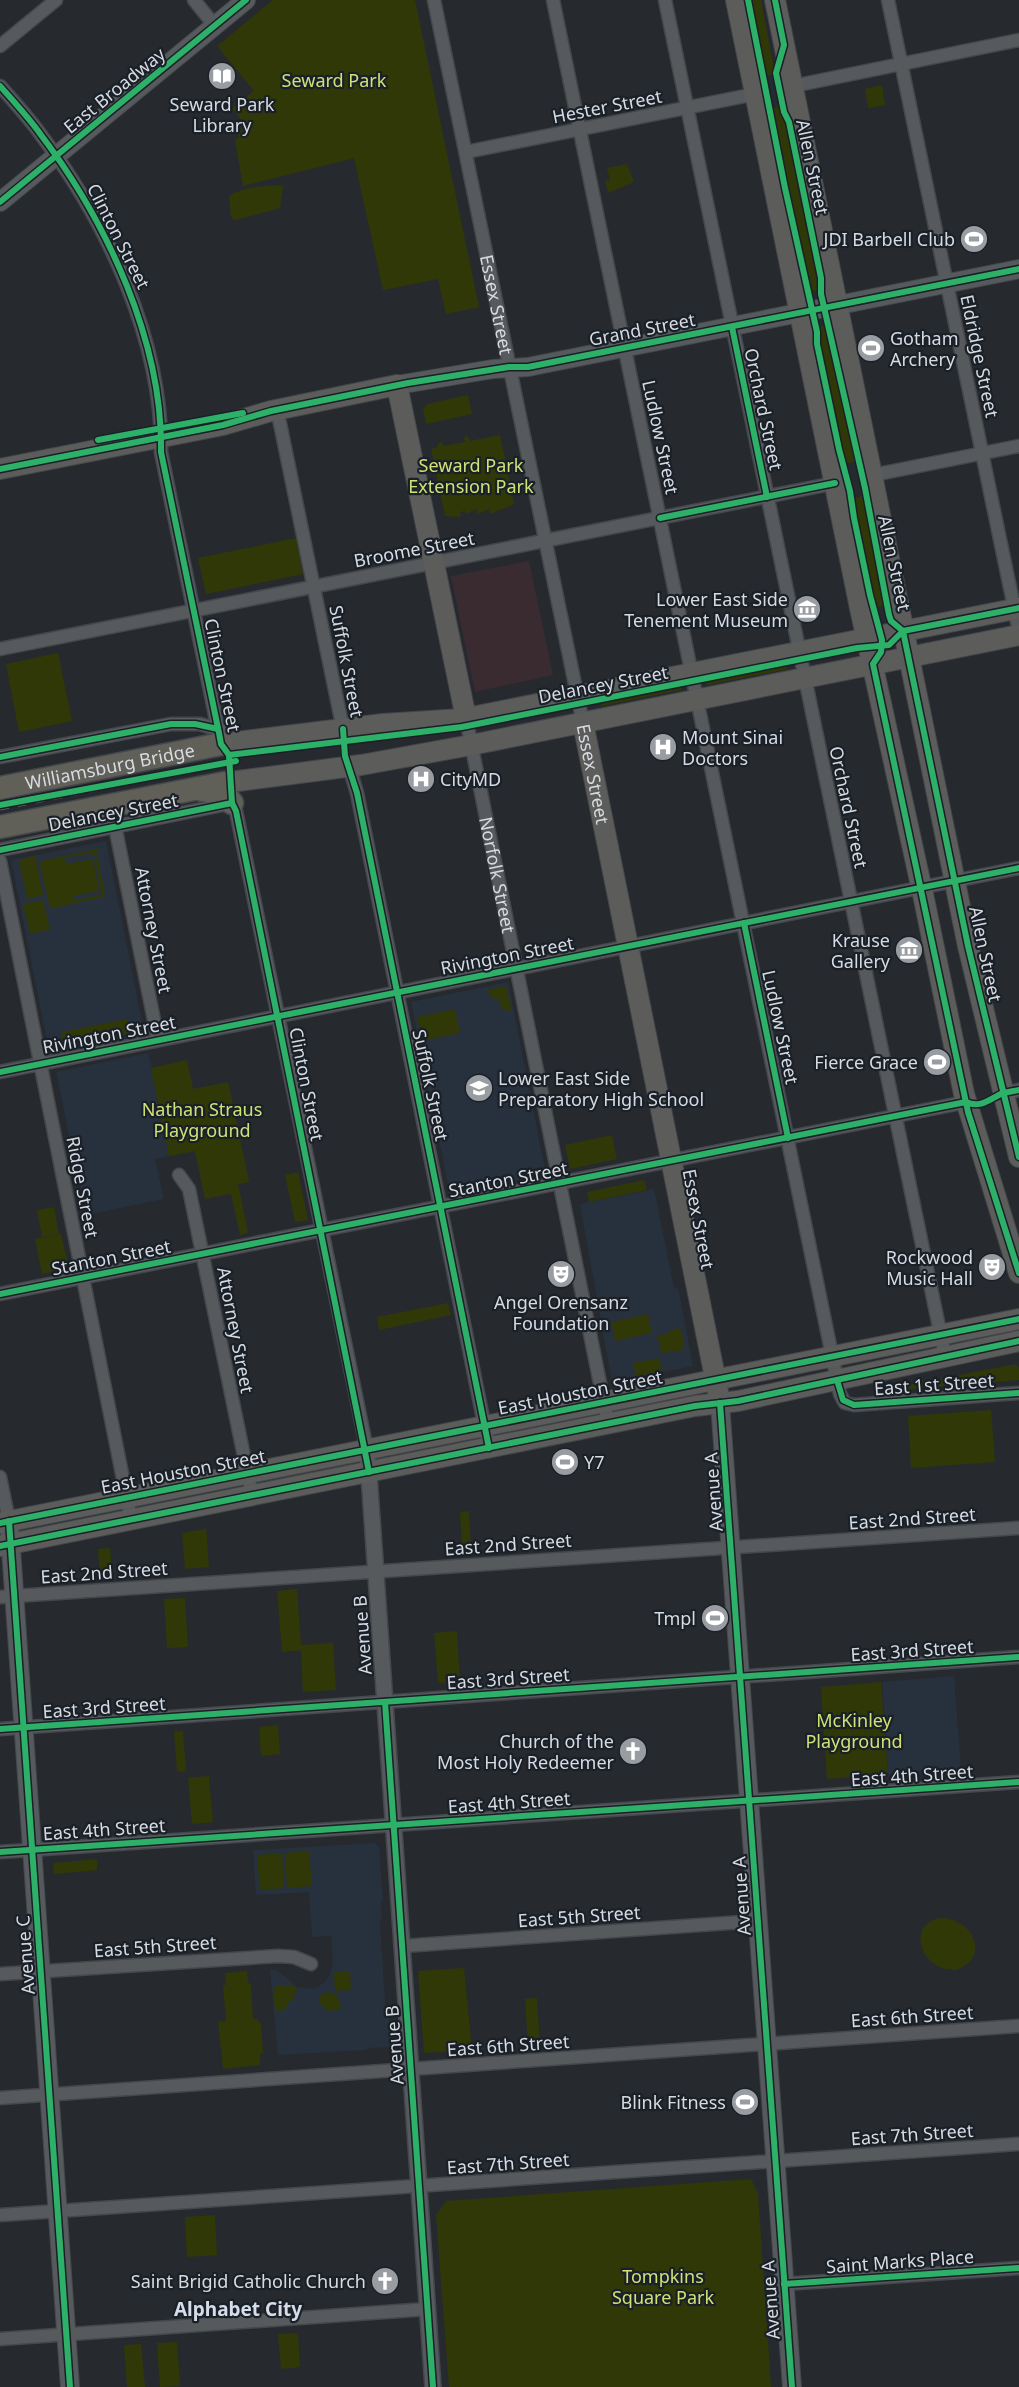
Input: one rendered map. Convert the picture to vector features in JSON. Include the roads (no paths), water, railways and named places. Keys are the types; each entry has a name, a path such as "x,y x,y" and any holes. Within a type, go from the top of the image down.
{"highway":[{"name":"Williamsburg Bridge","path":"0,788 220,736"},
{"path":"4,827 198,789 225,794 231,793"}],"main road":[{"name":"East Broadway","path":"0,202 246,0"},
{"path":"736,0 798,313 922,888 966,1102 1019,1273"},
{"name":"Allen Street","path":"775,0 955,881 1011,1092 1019,1157"},
{"name":"Grand Street","path":"0,460 162,432 222,426 274,410 397,385 509,367 528,367 1019,269"},
{"name":"Norfolk Street","path":"397,385 466,718"},
{"name":"Grand Street","path":"0,469 162,432"},
{"name":"Delancey Street","path":"220,736 246,741 343,729 466,718 1017,608"},
{"name":"Delancey Street","path":"231,793 348,766 471,745 1019,635"},
{"name":"Essex Street","path":"583,722 720,1403"},
{"name":"East Houston Street","path":"4,1522 1019,1319"},
{"name":"East Houston Street","path":"6,1544 608,1423 838,1380 1019,1341"},
{"name":"Avenue A","path":"720,1403 792,2387"},
{"name":"Avenue C","path":"4,1522 7,1596 24,1727 70,2387"}],"street":[{"path":"0,46 56,0"},
{"path":"194,0 215,26"},
{"name":"Essex Street","path":"434,0 583,722"},
{"name":"Ludlow Street","path":"553,0 838,1380"},
{"name":"Orchard Street","path":"665,0 946,1356"},
{"name":"Eldridge Street","path":"888,0 982,454 1017,608 1019,631"},
{"path":"793,86 1019,40"},
{"name":"Clinton Street","path":"0,86 41,135 56,157 103,236 134,301 150,360 162,432 161,452 220,736"},
{"name":"Hester Street","path":"466,152 755,94"},
{"name":"Suffolk Street","path":"274,410 314,587 343,729"},
{"path":"873,475 1019,446"},
{"name":"Broome Street","path":"0,649 835,483"},
{"name":"Norfolk Street","path":"466,718 608,1423"},
{"name":"Delancey Street","path":"0,757 171,724 194,724 220,736"},
{"name":"Suffolk Street","path":"348,766 357,793 489,1448"},
{"name":"Clinton Street","path":"231,793 367,1450"},
{"name":"Delancey Street","path":"0,850 115,826 231,793"},
{"name":"Attorney Street","path":"115,826 158,1040"},
{"name":"Ridge Street","path":"0,861 131,1519"},
{"name":"Rivington Street","path":"0,1072 1019,868"},
{"name":"Stanton Street","path":"0,1294 966,1102"},
{"name":"Attorney Street","path":"179,1175 189,1189 204,1254 252,1495"},
{"name":"East 1st Street","path":"838,1380 843,1400 854,1405 1019,1393"},
{"name":"Avenue B","path":"367,1450 377,1570 433,2387"},
{"path":"0,1477 4,1522"},
{"name":"East 2nd Street","path":"7,1596 1019,1528"},
{"name":"East 3rd Street","path":"0,1729 1019,1657"},
{"name":"East 4th Street","path":"0,1852 1019,1782"},
{"name":"East 5th Street","path":"402,1946 758,1921"},
{"name":"East 5th Street","path":"0,1974 278,1956 294,1957 310,1964"},
{"name":"East 6th Street","path":"0,2098 1019,2026"},
{"name":"East 7th Street","path":"0,2215 1019,2144"},
{"name":"Saint Marks Place","path":"784,2284 1019,2268"},
{"path":"0,2339 428,2309"}],"railway":[{"path":"0,809 187,772"}],"place":[{"name":"Seward Park Library","path":"222,76"},
{"name":"JDI Barbell Club","path":"974,239"},
{"name":"Gotham Archery","path":"871,348"},
{"name":"Lower East Side Tenement Museum","path":"807,609"},
{"name":"Mount Sinai Doctors","path":"663,747"},
{"name":"CityMD","path":"421,779"},
{"name":"Krause Gallery","path":"909,950"},
{"name":"Fierce Grace","path":"937,1062"},
{"name":"Lower East Side Preparatory High School","path":"479,1088"},
{"name":"Rockwood Music Hall","path":"992,1267"},
{"name":"Angel Orensanz Foundation","path":"561,1274"},
{"name":"Y7","path":"565,1462"},
{"name":"Tmpl","path":"715,1618"},
{"name":"Church of the Most Holy Redeemer","path":"633,1751"},
{"name":"Blink Fitness","path":"745,2102"},
{"name":"Saint Brigid Catholic Church","path":"385,2281"}],"district":[{"name":"Alphabet City","path":"238,2309"}],"park label":[{"name":"Seward Park","path":"334,80"},
{"name":"Seward Park Extension Park","path":"471,475"},
{"name":"Nathan Straus Playground","path":"202,1119"},
{"name":"McKinley Playground","path":"854,1730"},
{"name":"Tompkins Square Park","path":"663,2286"}]}
